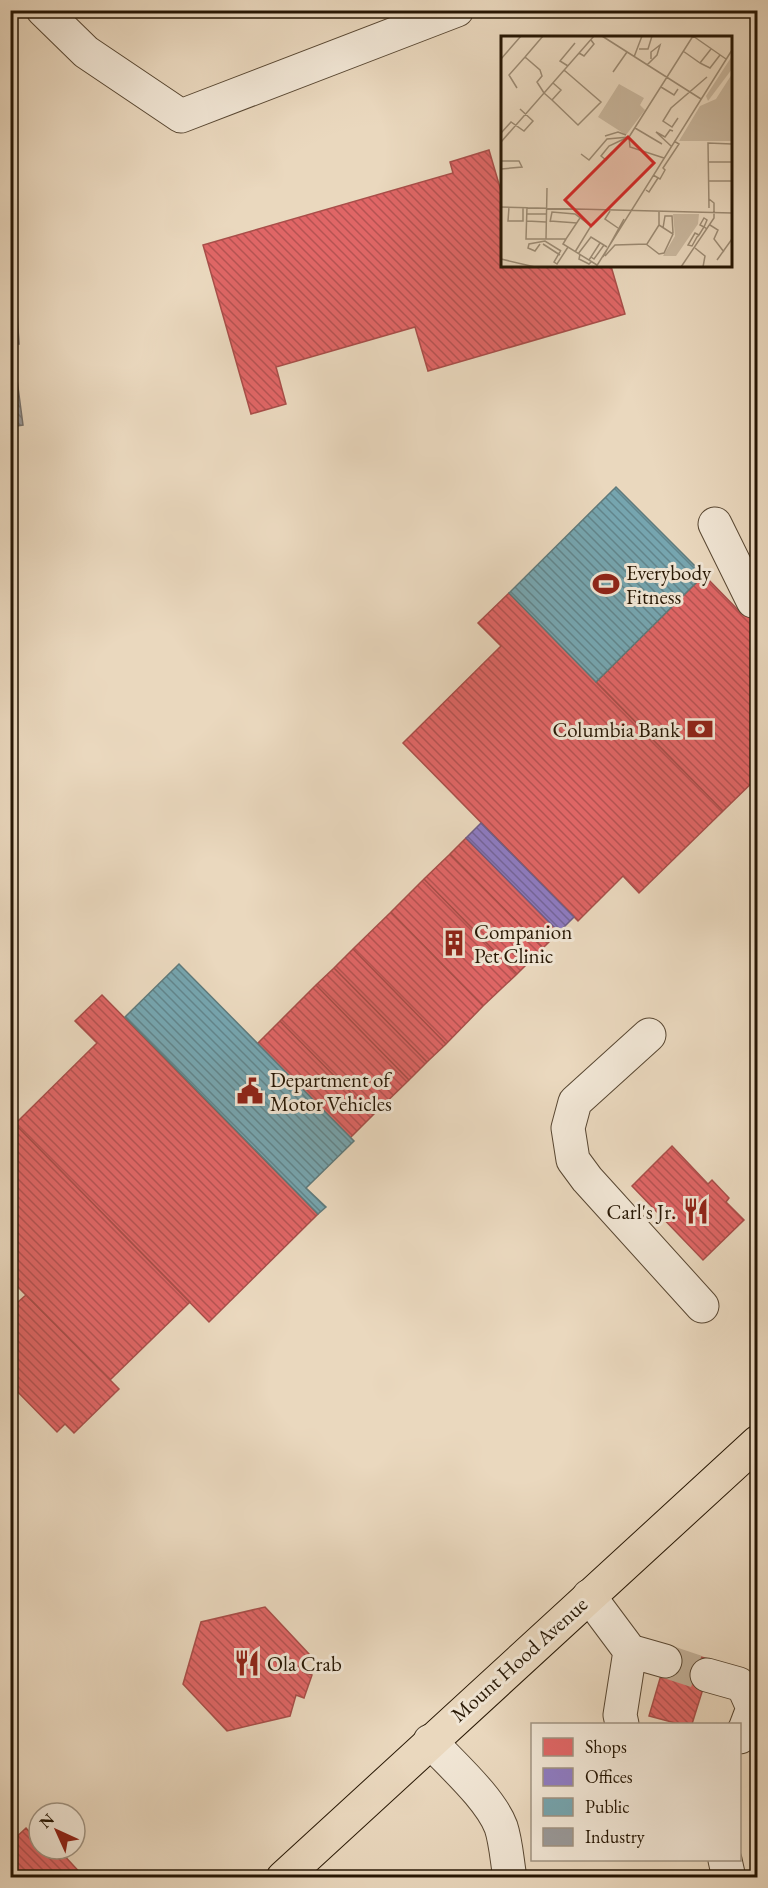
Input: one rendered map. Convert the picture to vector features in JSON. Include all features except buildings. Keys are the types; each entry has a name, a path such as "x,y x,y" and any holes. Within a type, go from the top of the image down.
{"main road":[{"name":"Mount Hood Avenue","path":"283,1878 758,1442"}],"lane":[{"path":"44,10 86,52 181,116 457,10"},
{"path":"715,524 753,601"},
{"path":"649,1035 575,1102 568,1128 573,1160 586,1179 702,1306"},
{"path":"589,1596 630,1651 665,1661"},
{"path":"622,1723 620,1715 630,1651"},
{"path":"707,1675 739,1684 745,1690 753,1708 741,1735"},
{"path":"430,1741 479,1793 493,1812 501,1828 510,1878"},
{"path":"725,1861 729,1878"}],"tunnel":[{"path":"665,1661 707,1675"}],"place":[{"name":"Everybody Fitness","path":"606,584"},
{"name":"Columbia Bank","path":"700,729"},
{"name":"Companion Pet Clinic","path":"454,943"},
{"name":"Department of Motor Vehicles","path":"250,1091"},
{"name":"Carl's Jr.","path":"696,1211"},
{"name":"Ola Crab","path":"247,1663"}]}
